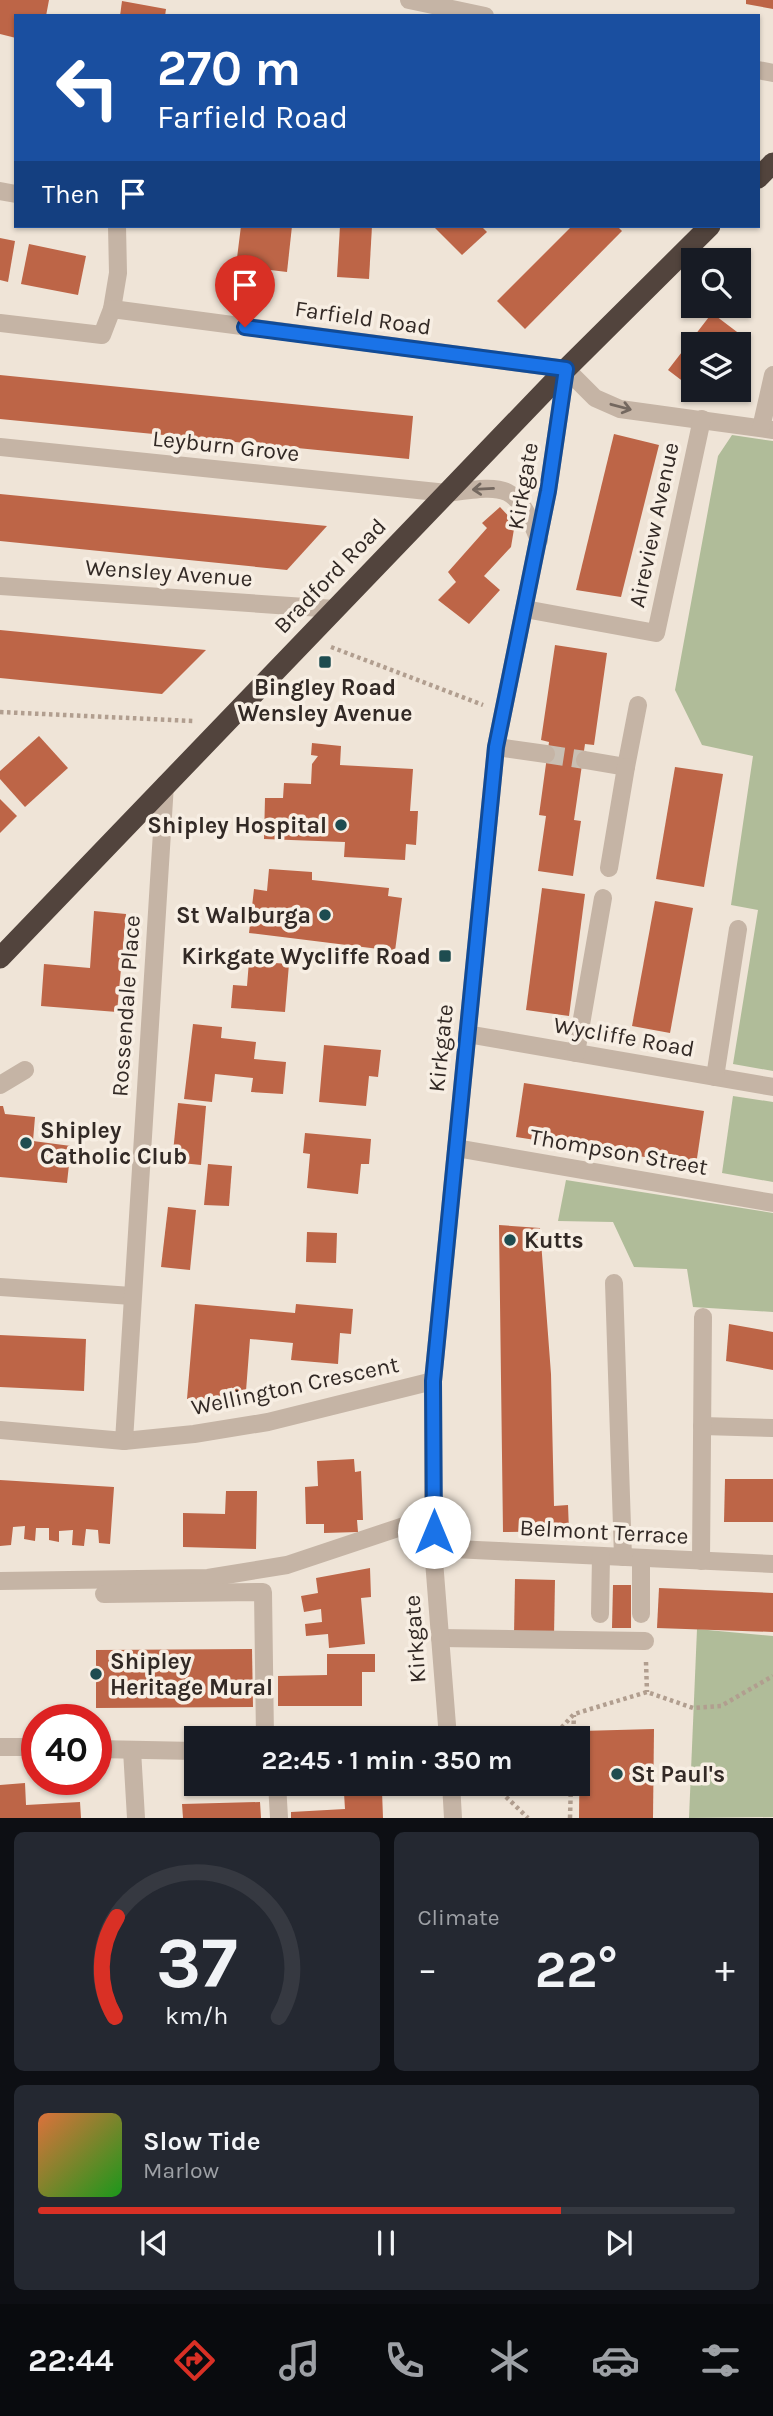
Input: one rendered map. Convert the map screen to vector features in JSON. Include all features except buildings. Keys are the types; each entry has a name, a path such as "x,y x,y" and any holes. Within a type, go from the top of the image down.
{"highway":[{"path":"760,176 773,163"},
{"name":"Bradford Road","path":"0,958 164,784 566,369 706,230"}],"street":[{"path":"409,0 476,14"},
{"path":"0,324 102,335 112,309 118,273 117,228"},
{"name":"Farfield Road","path":"112,309 566,369"},
{"path":"566,369 595,398 620,409 767,429 773,375"},
{"name":"Kirkgate","path":"447,1726 433,1548 433,1381 496,747 539,540 566,369"},
{"name":"Aireview Avenue","path":"525,609 656,634 702,419"},
{"name":"Leyburn Grove","path":"0,447 447,493 489,487 510,491 525,506 539,540"},
{"name":"Wensley Avenue","path":"0,586 335,609"},
{"path":"609,868 638,705"},
{"path":"496,747 546,754"},
{"path":"584,760 626,767"},
{"name":"Rossendale Place","path":"124,1441 164,784"},
{"path":"576,1053 603,898"},
{"path":"715,1077 738,929"},
{"name":"Wycliffe Road","path":"467,1034 773,1087"},
{"path":"0,1086 25,1070"},
{"name":"Thompson Street","path":"456,1148 773,1203"},
{"path":"614,1283 623,1557"},
{"path":"0,1287 132,1296"},
{"path":"701,1560 703,1317"},
{"name":"Wellington Crescent","path":"0,1430 124,1441 268,1422 433,1381"},
{"path":"702,1426 773,1428"},
{"path":"0,1581 208,1578 287,1566 434,1516"},
{"name":"Belmont Terrace","path":"433,1548 773,1564"},
{"path":"600,1614 601,1556"},
{"path":"641,1558 641,1614"},
{"path":"104,1594 262,1592 265,1726"},
{"path":"440,1637 645,1641"},
{"path":"0,1747 21,1747"},
{"path":"112,1749 184,1751"},
{"path":"132,1750 135,1818"},
{"path":"278,1796 279,1818"},
{"path":"452,1796 453,1818"}],"path":[{"path":"307,638 504,713"},
{"path":"0,712 225,722"},
{"path":"562,1726 573,1714 647,1692 693,1707 721,1706 773,1676"},
{"path":"573,1714 573,1726"},
{"path":"507,1796 528,1818"},
{"path":"570,1818 571,1796"}],"green space":[{"path":"732,435 773,441 773,1071 733,1064 758,910 731,905 753,756 702,745 675,690 718,456"},
{"path":"733,1096 773,1102 773,1182 722,1173"},
{"path":"566,1180 773,1213 773,1312 693,1307 687,1269 634,1267 613,1222 558,1221"},
{"path":"697,1629 773,1636 773,1817 689,1818"}],"tunnel":[{"path":"546,754 585,760"}],"place":[{"name":"Bingley Road Wensley Avenue","path":"325,662"},
{"name":"Shipley Hospital","path":"341,825"},
{"name":"St Walburga","path":"325,915"},
{"name":"Kirkgate Wycliffe Road","path":"445,956"},
{"name":"Shipley Catholic Club","path":"26,1143"},
{"name":"Kutts","path":"510,1240"},
{"name":"Shipley Heritage Mural","path":"96,1674"},
{"name":"St Paul's","path":"617,1774"}],"route":[{"path":"245,327 566,369 548,491 496,747 433,1381 434,1532"}]}
